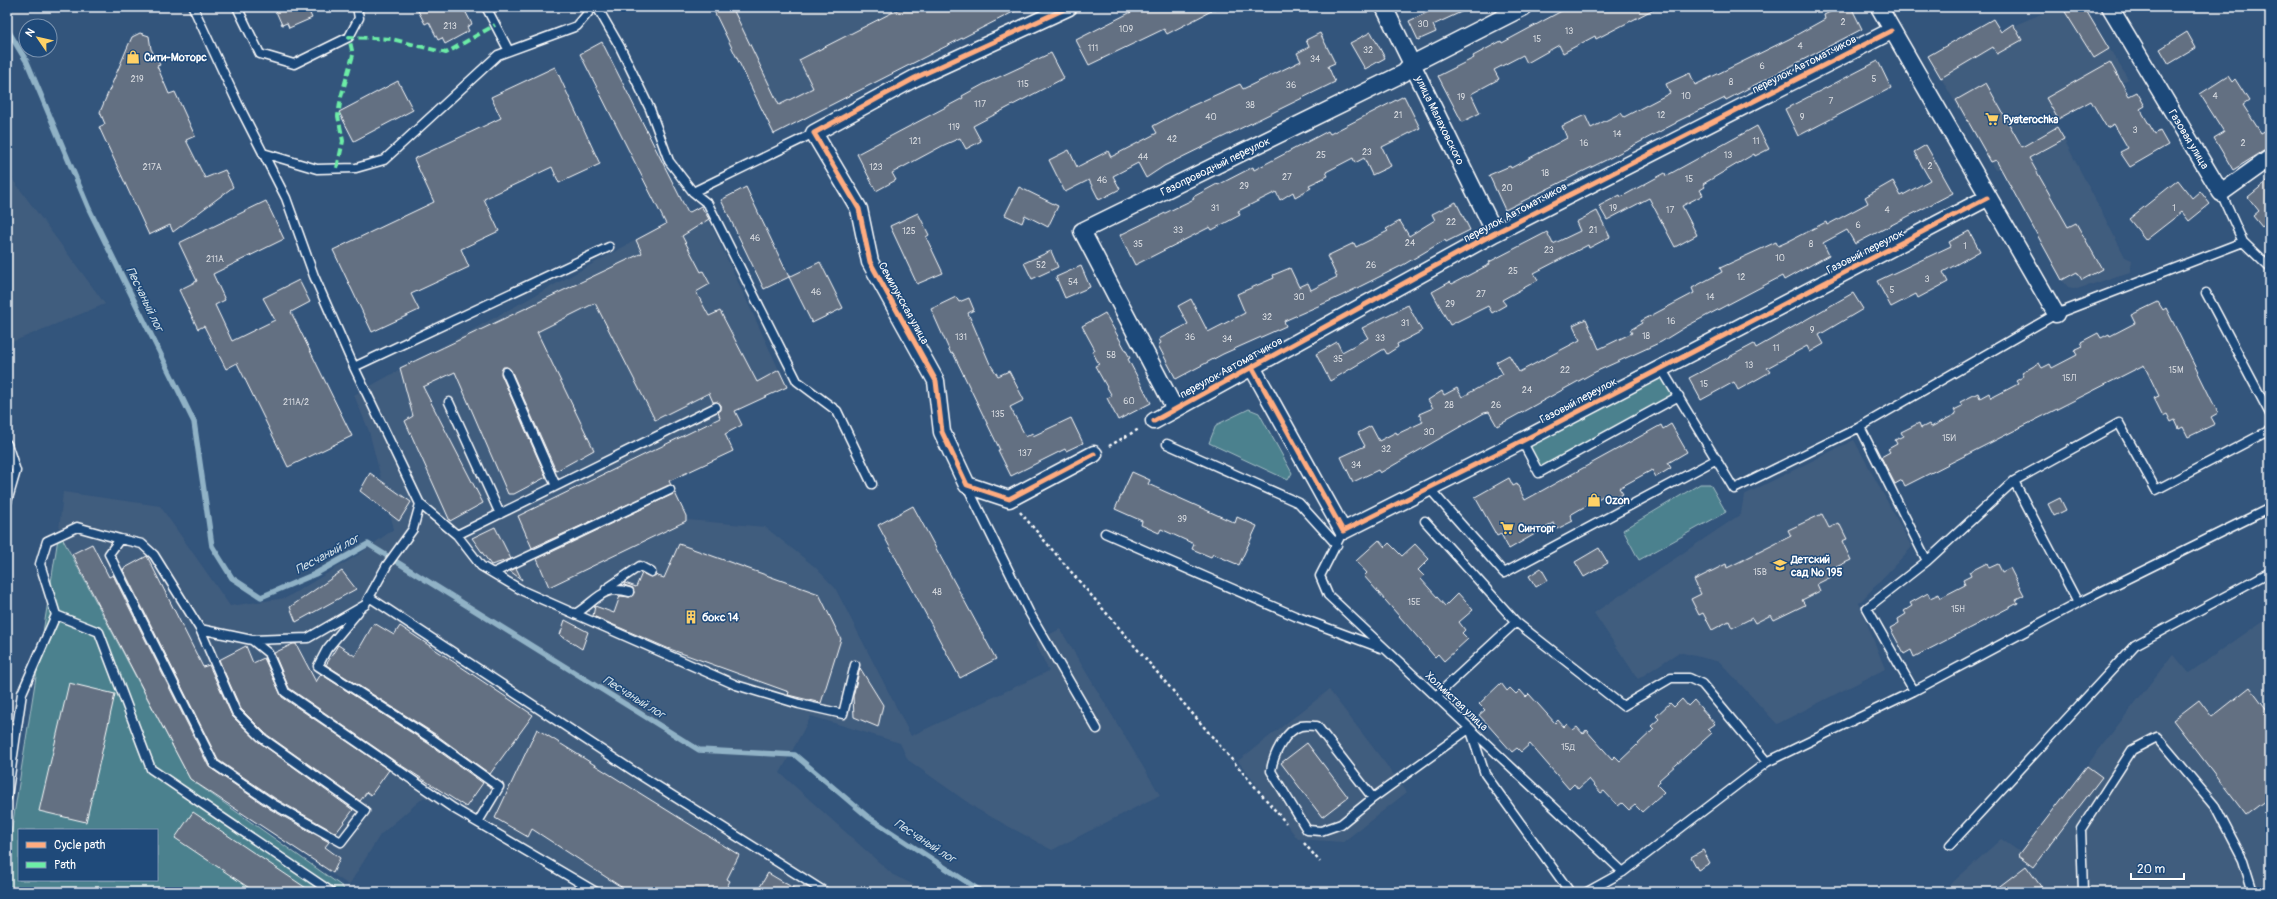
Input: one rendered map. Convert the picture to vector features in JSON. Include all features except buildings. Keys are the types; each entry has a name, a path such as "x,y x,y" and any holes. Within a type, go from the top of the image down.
{"street":[{"path":"814,133 915,78 1069,7"},
{"name":"улица Малаховского","path":"1384,7 1495,233"},
{"name":"Газопроводный переулок","path":"1175,409 1082,231 1404,73 1412,64 1524,7"},
{"path":"1879,7 1891,31 1987,198 2056,314"},
{"name":"Газовая улица","path":"2110,7 2221,193"},
{"name":"переулок Автоматчиков","path":"1154,421 1495,233 1891,31"},
{"name":"Семилукская улица","path":"814,133 859,209 870,262 936,381 942,432 967,485"},
{"path":"2221,193 2270,158"},
{"name":"Газовый переулок","path":"1340,538 1429,488 1987,198"},
{"path":"1252,367 1340,538"},
{"path":"967,485 1009,500 1094,454"}],"lane":[{"path":"193,7 286,198 314,276 354,367 420,504 457,535 481,566 523,591 736,684 799,704 843,714 855,665"},
{"path":"237,7 260,54 294,64 349,37 359,18 356,7"},
{"path":"486,7 509,51"},
{"path":"263,153 317,169 356,168 384,160 498,55 576,26 593,7"},
{"path":"597,7 650,109 670,161 693,192 708,204 797,381 837,411 872,484"},
{"path":"693,192 814,133"},
{"name":"Газовая улица","path":"2221,193 2243,242 2270,268"},
{"path":"1661,368 1734,489 1860,427 2056,314 2243,242"},
{"path":"354,367 609,247"},
{"path":"2206,293 2270,414"},
{"path":"506,372 556,486"},
{"path":"1522,441 1539,473 1679,396"},
{"path":"449,402 500,514"},
{"path":"457,535 716,407"},
{"path":"1914,691 1867,608 1927,561 2014,481 2119,423 2156,490 2270,430"},
{"path":"1860,427 1927,561"},
{"path":"7,444 16,471 7,502"},
{"path":"1167,444 1299,503 1340,538"},
{"path":"1429,488 1504,573 1717,459"},
{"path":"2014,481 2078,603"},
{"path":"967,485 1029,612 1097,729"},
{"path":"493,573 670,490"},
{"path":"420,504 413,529 387,565 365,605 327,648 318,666 432,739 500,787 478,822"},
{"path":"1587,892 1623,872 1767,762 1914,691 2078,603 2270,508"},
{"path":"1425,521 1516,622 1623,706 1671,678 1689,678 1702,684 1767,762"},
{"path":"7,797 22,693 56,615 40,564 46,541 77,527 142,544 154,555 200,629 236,712 262,738 365,811 341,842 273,804 214,764 109,554 120,539"},
{"path":"1105,533 1295,616 1385,649"},
{"name":"Холмистая улица","path":"1340,538 1320,576 1328,595 1623,872"},
{"path":"575,614 588,606 602,592 640,566 651,572"},
{"path":"1950,845 2135,645 2270,572"},
{"path":"602,592 618,589 629,592"},
{"path":"369,597 632,770 825,892"},
{"path":"200,629 252,640 308,638 365,605"},
{"path":"56,615 99,632 151,769 330,891"},
{"path":"1436,696 1516,622"},
{"path":"252,640 268,653 285,692 453,808 596,892"},
{"path":"1373,798 1317,726 1300,726 1283,740 1273,758 1271,771 1307,830 1321,831 1341,824 1373,798 1470,728 1485,774 1570,892"},
{"path":"2083,892 2081,829 2132,750 2157,737 2215,806 2244,860 2253,892"}],"path":[{"path":"1094,454 1154,421"},
{"path":"1009,500 1289,826"},
{"path":"1299,838 1320,862"}],"shaded area":[{"path":"712,7 1023,7 774,134"},
{"path":"2058,7 2084,7 2128,79 2055,122 2125,257 2132,260 2130,272 2077,289 2068,287 2062,280 2000,167 1995,170 1928,56 1993,19 2001,31"},
{"path":"7,172 105,304 7,344"},
{"path":"702,205 787,387 735,411 742,425 725,434 733,451 671,481 688,520 765,527 815,567 835,588 911,736 1049,671 1035,642 1060,629 1160,795 1052,850 977,809 908,760 900,743 811,716 780,773 893,875 929,892 587,892 424,797 380,835 349,885 190,779 59,532 63,492 160,506 230,606 286,598 358,555 394,529 369,431 354,395"},
{"name":"Детский сад № 195","path":"1854,440 1912,547 1859,603 1885,669 1777,724 1720,662 1679,652 1638,679 1594,613 1741,514 1744,495"},
{"path":"2270,616 2270,892 1942,892 2001,839 2020,852 2173,654 2189,673"},
{"path":"1329,690 1407,792 1343,842 1298,839 1238,761"}],"green space":[{"path":"1661,368 1679,396 1539,473 1522,441"},
{"path":"1249,409 1259,413 1292,473 1288,480 1209,443 1216,425"},
{"path":"1700,484 1710,484 1726,512 1639,560 1623,530"},
{"path":"59,532 190,779 343,887 344,892 7,892 7,859"}],"waterway":[{"name":"Песчаный лог","path":"7,29 27,62 89,209 194,422 212,546 232,578 261,597 315,574 368,544 699,750 795,755 868,817 982,892"}],"marked path":[{"path":"337,168 343,141 338,116 341,97 353,55 349,37 392,39 446,53 495,25"}],"cycle path":[{"path":"1069,7 915,78 814,133 859,209 870,262 936,381 942,432 967,485 1009,499 1094,454"},
{"path":"1154,421 1495,233 1891,31"},
{"path":"1252,367 1343,531 1522,441 1987,198"}],"place":[{"name":"Сити-Моторс","path":"133,57"},
{"name":"Pyaterochka","path":"1992,119"},
{"name":"Ozon","path":"1594,500"},
{"name":"Синторг","path":"1507,528"},
{"name":"Детский сад № 195","path":"1780,565"},
{"name":"бокс 14","path":"691,617"}]}
